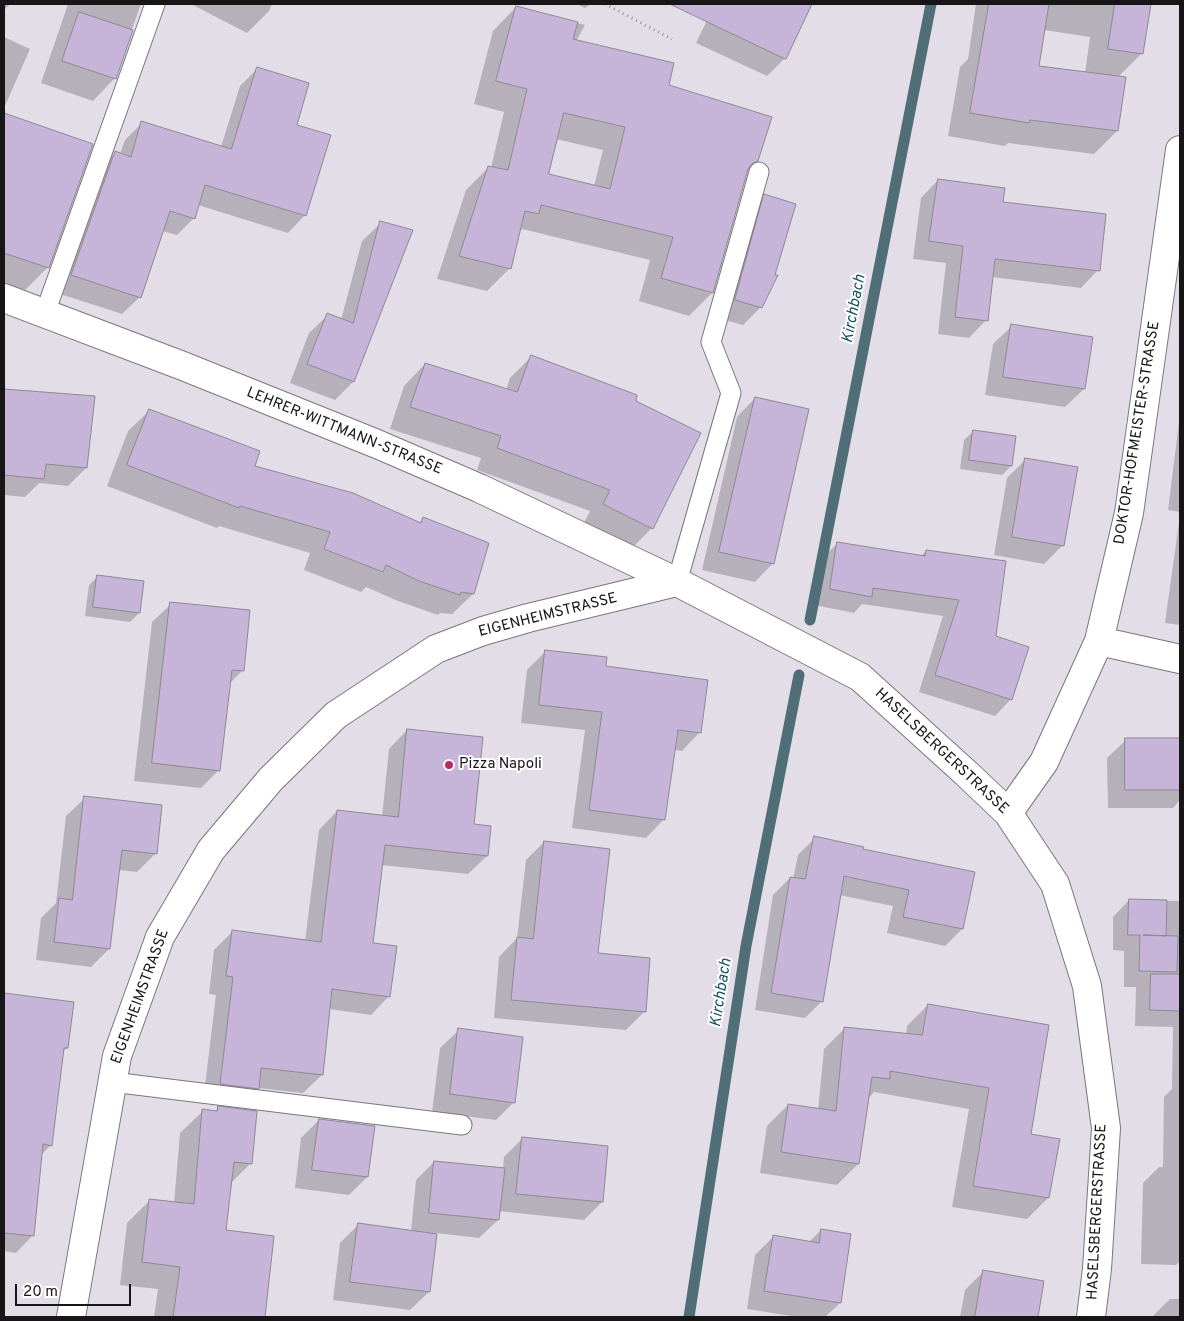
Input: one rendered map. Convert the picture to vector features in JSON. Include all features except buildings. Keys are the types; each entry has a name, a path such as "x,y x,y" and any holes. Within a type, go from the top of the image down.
{"street":[{"name":"DOKTOR-HOFMEISTER-STRASSE","path":"1008,813 1044,762 1099,641 1129,513 1180,150"},
{"name":"LEHRER-WITTMANN-STRASSE","path":"4,298 201,373 479,488 677,582"},
{"name":"HASELSBERGERSTRASSE","path":"677,582 860,677 1008,813 1055,884 1087,986 1106,1128 1097,1269 1091,1317"},
{"name":"EIGENHEIMSTRASSE","path":"71,1317 117,1056 160,937 211,850 270,779 336,715 436,649 483,631 677,582"},
{"path":"1099,641 1180,659"}],"lane":[{"path":"45,314 155,4"},
{"path":"677,582 731,393 711,342 758,172"},
{"path":"112,1082 462,1125"}],"path":[{"path":"605,4 672,39"}],"waterway":[{"name":"Kirchbach","path":"810,620 931,4"},
{"name":"Kirchbach","path":"689,1317 746,946 799,675"}],"place":[{"name":"Pizza Napoli","path":"449,765"}]}
